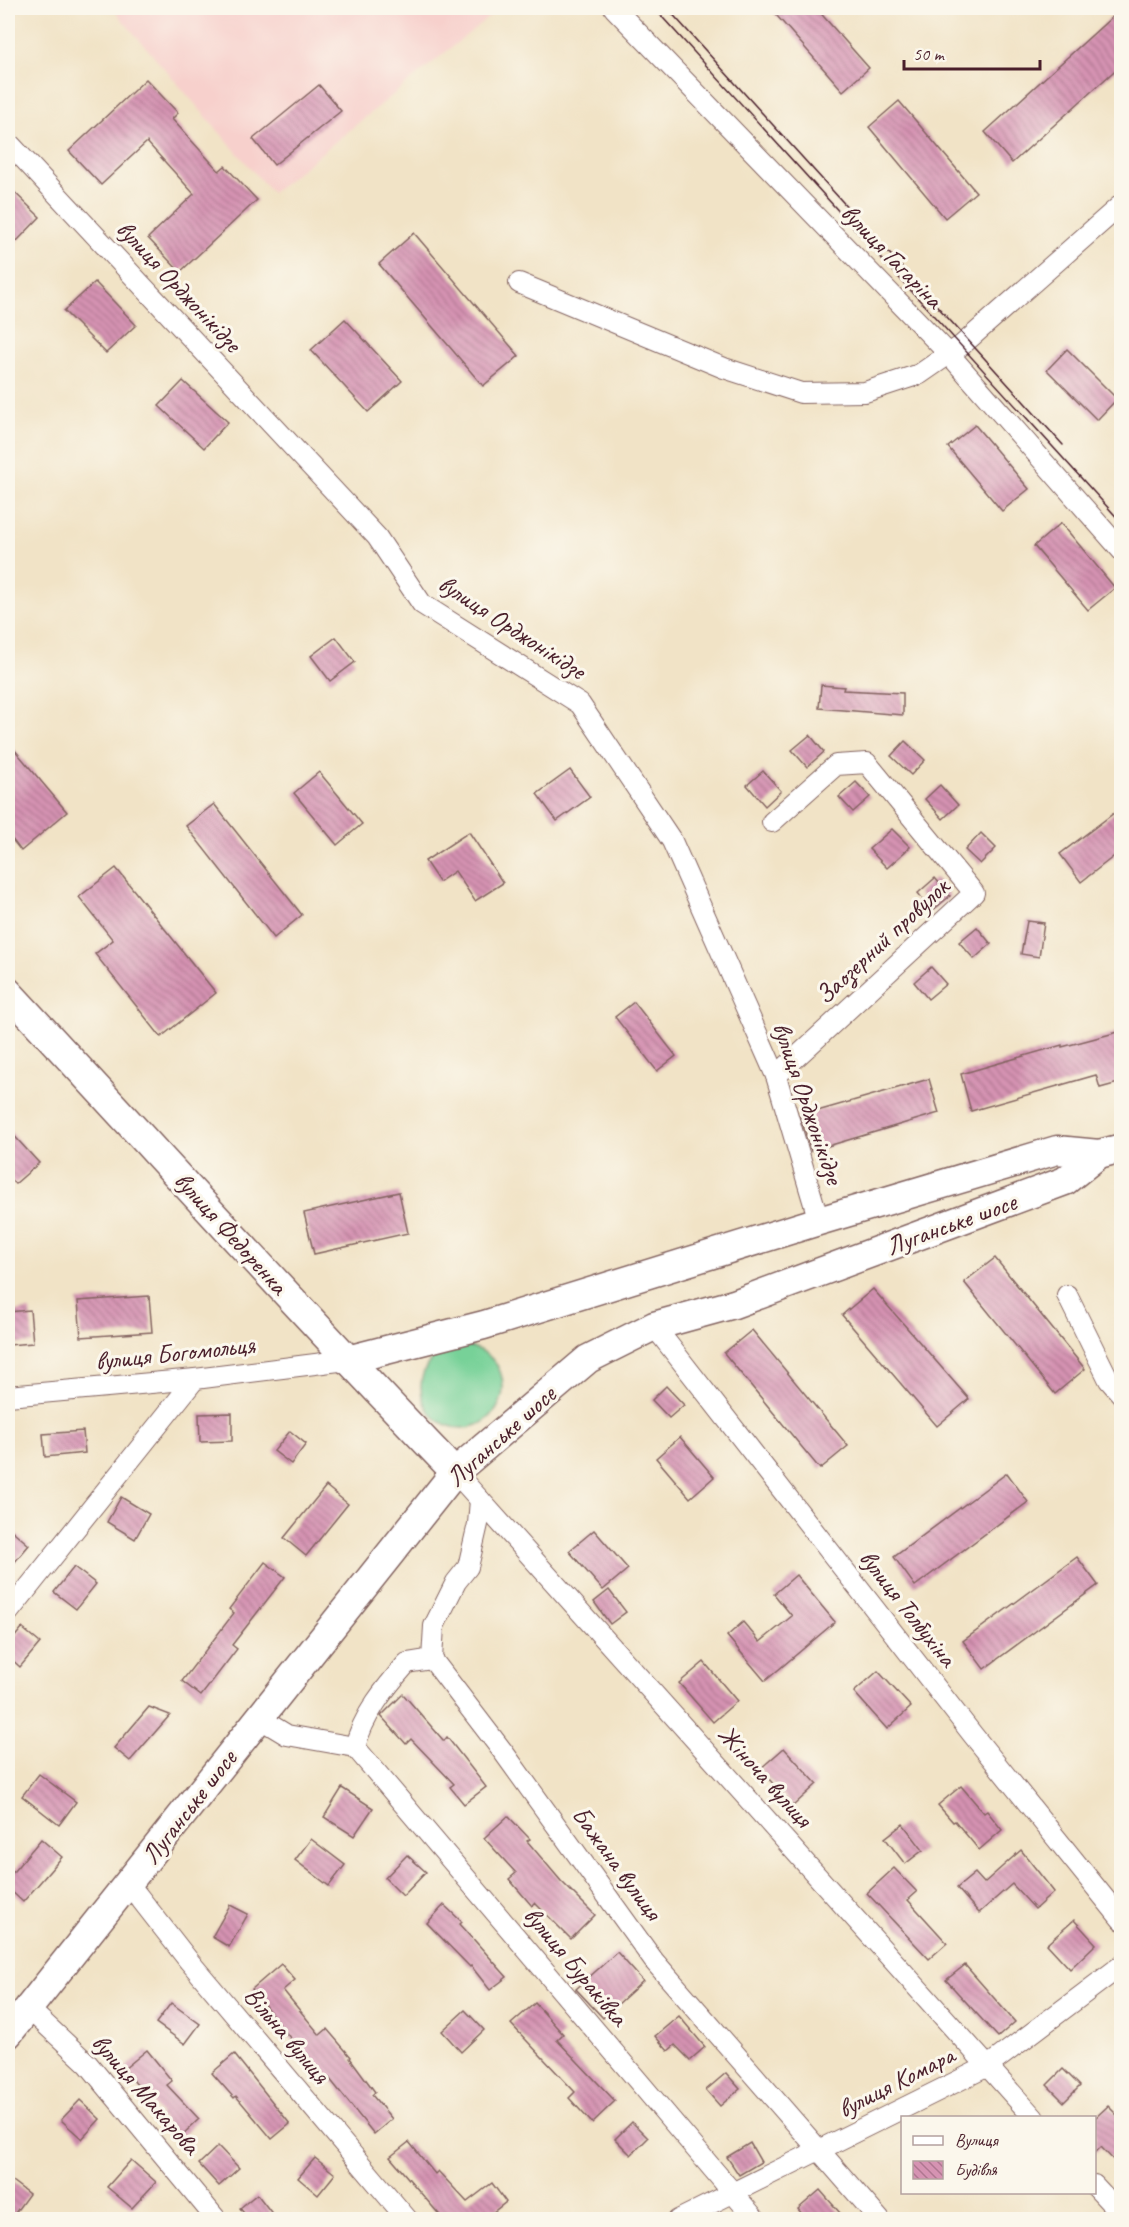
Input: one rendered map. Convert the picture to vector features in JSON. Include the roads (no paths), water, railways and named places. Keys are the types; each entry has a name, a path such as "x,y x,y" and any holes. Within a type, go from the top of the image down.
{"main road":[{"name":"вулиця Федоренка","path":"8,992 347,1360 455,1472"},
{"name":"Луганське шосе","path":"347,1360 484,1325 1058,1150 1110,1151"},
{"name":"Луганське шосе","path":"8,2034 455,1472 588,1359 654,1326 734,1304 1065,1181 1110,1151"}],"street":[{"name":"вулиця Гагаріна","path":"614,8 949,354 1122,551"},
{"name":"вулиця Орджонікідзе","path":"8,142 377,537 422,604 580,704 672,841 776,1076 819,1221"},
{"path":"519,283 724,368 801,393 865,392 920,374 962,345 1122,204"},
{"name":"Заозерний провулок","path":"772,822 836,765 867,763 974,893 776,1076"},
{"path":"1067,1295 1109,1380 1122,1395"},
{"name":"вулиця Толбухіна","path":"654,1326 973,1735 1122,1920"},
{"name":"вулиця Богомольця","path":"8,1396 195,1379 347,1360"},
{"path":"8,1613 195,1379"},
{"name":"Жіноча вулиця","path":"455,1472 1032,2116"},
{"path":"259,1718 287,1735 355,1748 360,1728 389,1684 407,1663 432,1659 434,1626 456,1582 468,1567 478,1524 480,1500"},
{"name":"Бажана вулиця","path":"432,1659 654,1961 879,2220"},
{"name":"вулиця Бураківка","path":"355,1748 756,2220"},
{"name":"Вільна вулиця","path":"128,1883 189,1961 408,2220"},
{"name":"вулиця Комара","path":"678,2220 988,2066 1122,1965"},
{"name":"вулиця Макарова","path":"28,2008 88,2064 217,2220"},
{"path":"1096,2186 1122,2215"}],"tram line":[{"path":"654,8 1122,523"},
{"path":"667,8 1063,445"}]}
